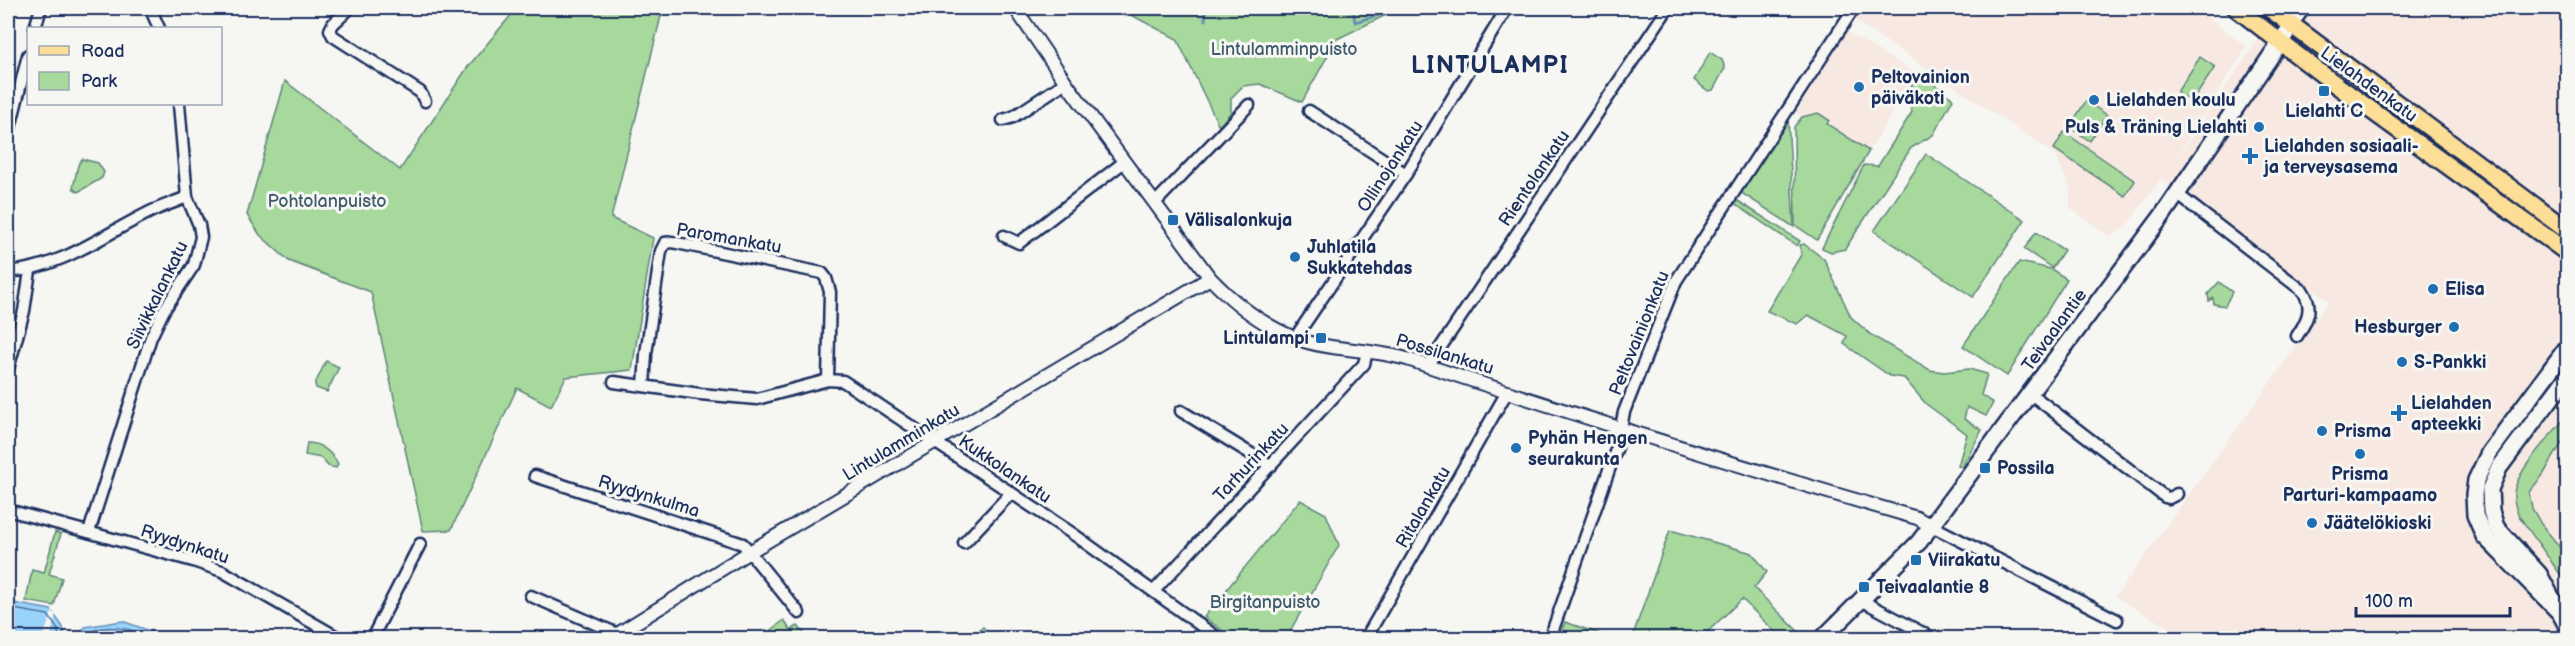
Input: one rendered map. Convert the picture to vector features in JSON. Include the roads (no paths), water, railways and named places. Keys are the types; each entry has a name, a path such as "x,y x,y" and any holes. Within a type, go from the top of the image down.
{"main road":[{"name":"Lielahdenkatu","path":"2236,8 2568,254"},
{"name":"Lielahdenkatu","path":"2269,8 2568,231"},
{"name":"Teivaalantie","path":"1824,639 1932,526 2177,194 2292,25"},
{"path":"2559,612 2488,541 2475,515 2474,495 2476,480 2489,453 2568,346"},
{"path":"2568,376 2499,468 2490,489 2491,511 2496,527 2539,574 2568,627"}],"street":[{"path":"35,27 41,8"},
{"path":"150,8 159,27"},
{"path":"350,8 333,24 330,30 333,36 420,92 425,100"},
{"name":"Possilankatu","path":"1014,8 1210,278 1248,312 1295,338 1321,345 1392,355 1622,429 1917,518 1932,526"},
{"name":"Ollinojankatu","path":"1295,338 1406,174 1507,8"},
{"name":"Rientolankatu","path":"1428,366 1668,8"},
{"name":"Peltovainionkatu","path":"1550,639 1622,429 1624,412 1676,281 1854,8"},
{"path":"2292,25 2305,8"},
{"path":"8,136 27,59"},
{"path":"1003,120 1013,117 1066,82"},
{"name":"Siivikkalankatu","path":"89,532 151,337 164,310 194,266 200,250 199,225 187,197 179,105"},
{"path":"1155,203 1249,105"},
{"path":"1310,111 1406,174"},
{"path":"1004,236 1019,243 1124,162"},
{"path":"2177,194 2303,291 2309,304 2309,314 2297,336"},
{"path":"8,272 30,271 71,255 153,211 187,197"},
{"name":"Paromankatu","path":"644,386 644,369 661,251 665,243 672,242 822,273 830,291 828,380"},
{"path":"8,369 24,311 30,271"},
{"name":"Lintulamminkatu","path":"618,637 750,551 1210,278"},
{"name":"Tarhurinkatu","path":"1154,591 1364,364 1367,352"},
{"path":"614,382 758,399 828,380"},
{"name":"Kukkolankatu","path":"828,380 843,381 936,442 1154,591 1218,639"},
{"name":"Ritalankatu","path":"1366,639 1507,392"},
{"path":"2031,394 2165,497 2173,497 2176,494"},
{"path":"1181,411 1271,466"},
{"name":"Ryydynkulma","path":"535,476 738,542 750,551"},
{"path":"964,543 1011,493"},
{"name":"Ryydynkatu","path":"8,510 222,571 339,639"},
{"path":"1932,526 2117,620"},
{"path":"372,639 420,544"},
{"path":"750,551 799,613"},
{"path":"531,596 618,637"},
{"path":"1862,600 1932,639"}],"water":[{"path":"8,602 51,610 63,627 65,638 8,638"},
{"path":"122,621 170,638 76,638 85,627"}],"waterway":[{"path":"1205,20 1206,8"},
{"path":"1353,8 1355,22 1403,8"}],"place":[{"name":"Peltovainion päiväkoti","path":"1859,87"},
{"name":"Lielahti C","path":"2324,91"},
{"name":"Lielahden koulu","path":"2094,100"},
{"name":"Puls & Träning Lielahti","path":"2259,127"},
{"name":"Lielahden sosiaali- ja terveysasema","path":"2250,156"},
{"name":"Välisalonkuja","path":"1173,220"},
{"name":"Juhlatila Sukkatehdas","path":"1295,257"},
{"name":"Elisa","path":"2433,289"},
{"name":"Hesburger","path":"2454,327"},
{"name":"Lintulampi","path":"1321,338"},
{"name":"S-Pankki","path":"2402,362"},
{"name":"Lielahden apteekki","path":"2399,413"},
{"name":"Prisma","path":"2322,431"},
{"name":"Pyhän Hengen seurakunta","path":"1516,448"},
{"name":"Prisma Parturi-kampaamo","path":"2360,454"},
{"name":"Possila","path":"1985,468"},
{"name":"Jäätelökioski","path":"2312,523"},
{"name":"Viirakatu","path":"1916,560"},
{"name":"Teivaalantie 8","path":"1864,587"}],"district":[{"name":"LINTULAMPI","path":"1490,65"}],"park label":[{"name":"Lintulamminpuisto","path":"1284,49"},
{"name":"Pohtolanpuisto","path":"327,201"},
{"name":"Birgitanpuisto","path":"1265,602"}]}
